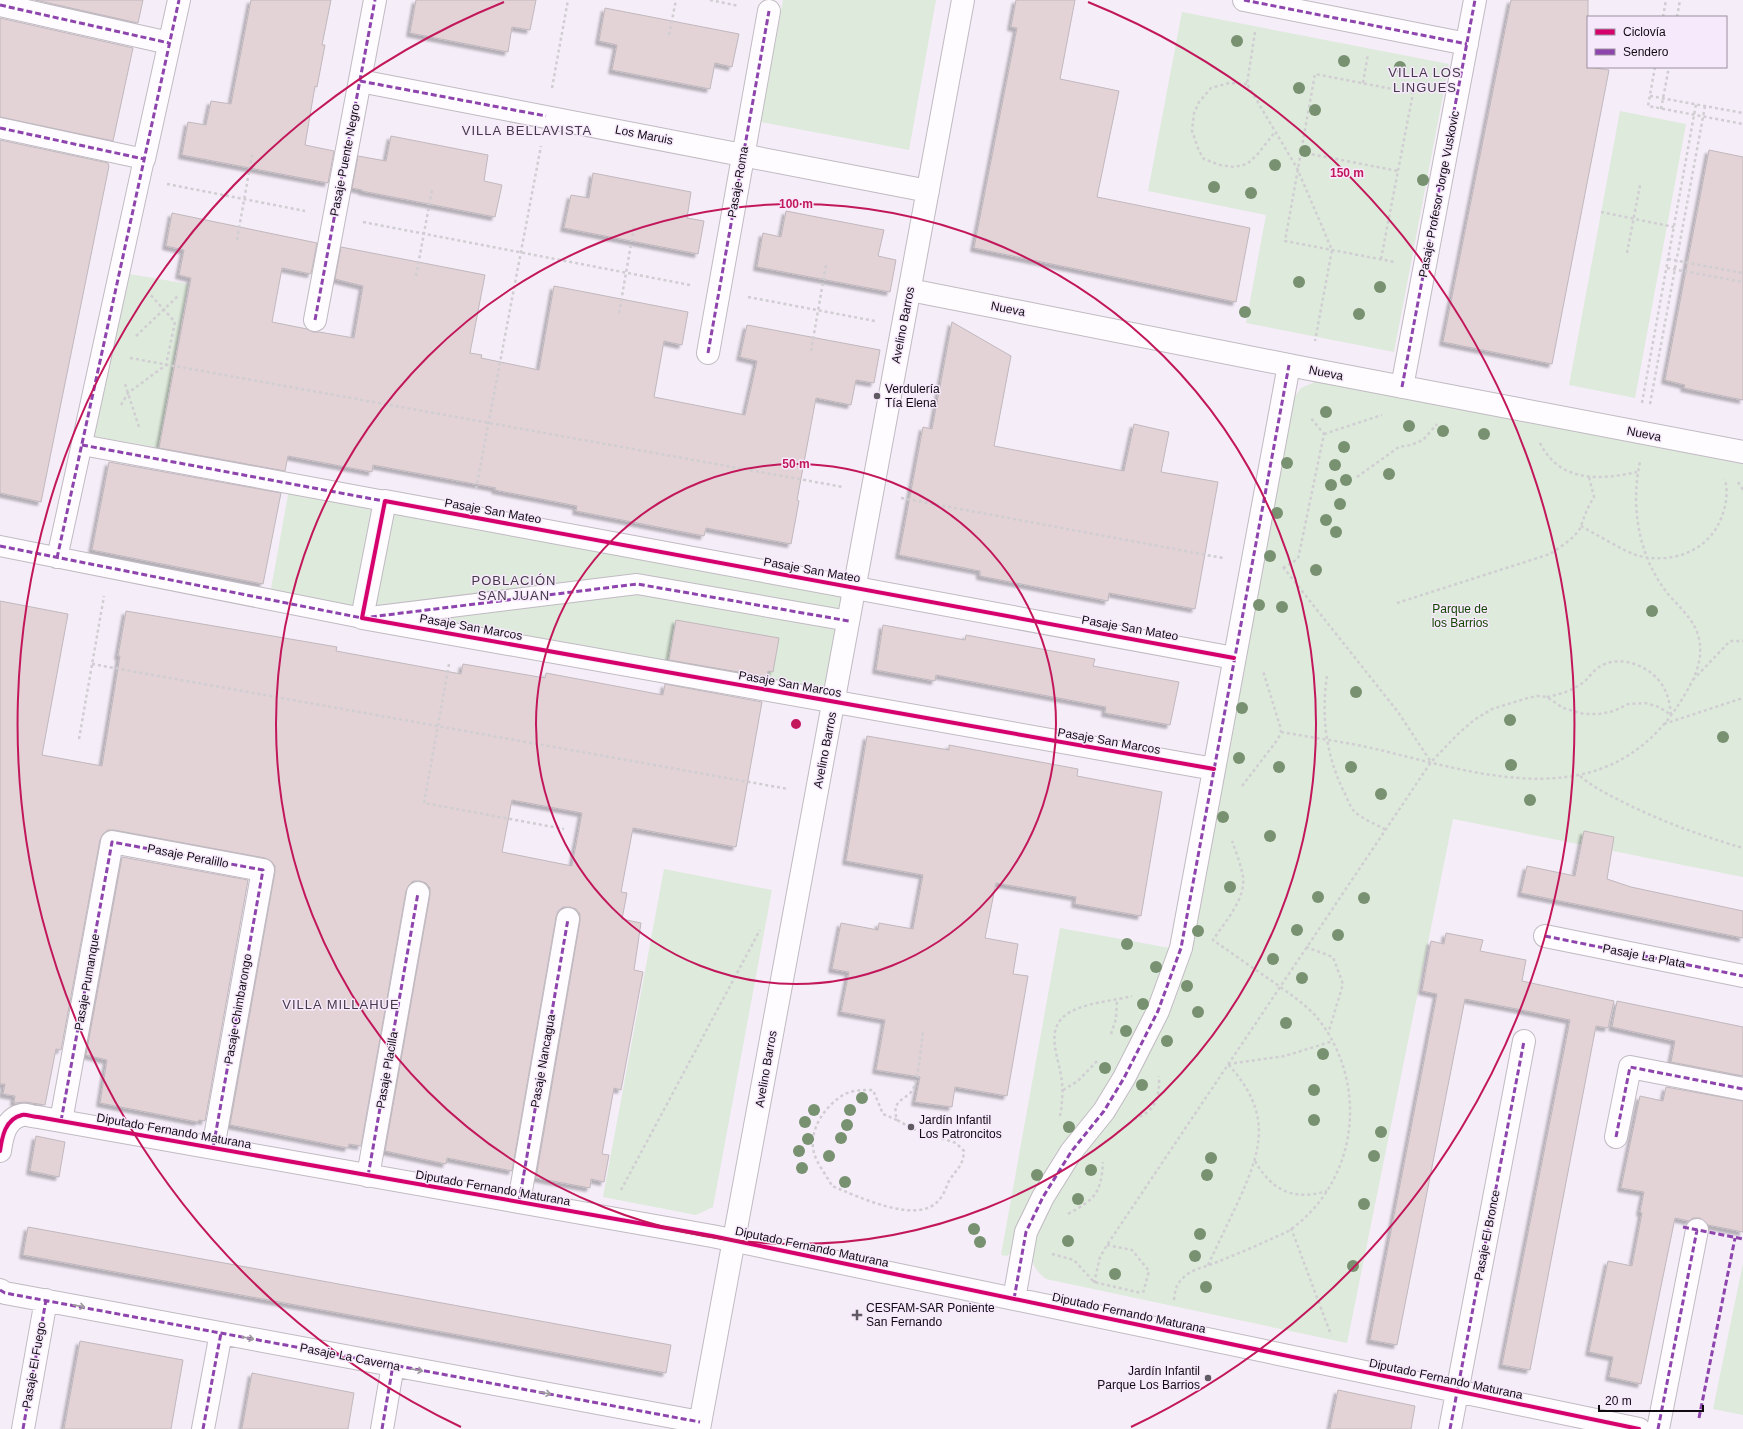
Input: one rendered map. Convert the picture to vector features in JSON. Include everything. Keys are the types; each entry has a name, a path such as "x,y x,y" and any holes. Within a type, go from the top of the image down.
{"street":[{"path":"57,558 82,445 108,354 142,169 179,0"},
{"name":"Pasaje Puente Negro","path":"315,320 375,0"},
{"name":"Avelino Barros","path":"699,1425 963,0"},
{"name":"Pasaje Profesor Jorge Vuskovic","path":"1402,387 1475,0"},
{"path":"1251,1 1467,44"},
{"path":"0,5 169,43"},
{"name":"Pasaje Roma","path":"708,353 769,11"},
{"name":"Los Maruis","path":"360,81 928,190"},
{"path":"0,128 142,169"},
{"name":"Nueva","path":"910,290 1641,434 1743,452"},
{"path":"1014,1299 1026,1232 1043,1197 1071,1152 1104,1111 1124,1078 1158,1011 1181,948 1252,564 1299,367"},
{"path":"82,445 385,502 362,618"},
{"name":"Pasaje San Mateo","path":"385,502 1234,658"},
{"path":"0,546 362,618 637,584 849,621"},
{"name":"Pasaje San Marcos","path":"362,618 1214,769"},
{"name":"Pasaje Peralillo","path":"112,842 263,870"},
{"name":"Pasaje Pumanque","path":"61,1121 112,842"},
{"name":"Pasaje Chimbarongo","path":"213,1148 263,870"},
{"name":"Pasaje Placilla","path":"368,1176 418,893"},
{"name":"Pasaje Nancagua","path":"518,1202 568,919"},
{"name":"Pasaje La Plata","path":"1545,936 1743,976"},
{"name":"Pasaje El Bronce","path":"1450,1429 1524,1041"},
{"path":"1616,1137 1630,1067 1743,1089"},
{"name":"Diputado Fernando Maturana","path":"0,1151 3,1132 10,1121 22,1115 61,1121 734,1240 1086,1315 1639,1429"},
{"path":"1658,1429 1697,1230"},
{"name":"Pasaje La Caverna","path":"0,1290 5,1293 393,1365 699,1425"},
{"name":"Pasaje El Fuego","path":"22,1429 46,1300"},
{"path":"203,1429 222,1333"},
{"path":"382,1429 393,1365"}],"path":[{"path":"470,517 568,0"},
{"path":"670,35 676,0"},
{"path":"1664,16 1666,0"},
{"path":"1677,16 1680,0"},
{"path":"1251,1 1246,84 1297,168 1332,250 1299,367"},
{"path":"1655,68 1648,106 1743,124"},
{"path":"1661,108 1669,68"},
{"path":"1381,259 1413,93 1315,74 1285,241 1424,268"},
{"path":"1246,84 1229,83 1211,88 1199,102 1194,113 1192,132 1199,151 1204,159 1220,165 1234,167 1246,164 1257,155 1275,132"},
{"path":"1650,96 1743,114"},
{"path":"1641,434 1668,259 1696,104"},
{"path":"1641,434 1678,261 1705,106"},
{"path":"1300,152 1398,171"},
{"path":"237,240 252,155"},
{"path":"142,169 244,199 903,327"},
{"path":"1627,253 1640,185"},
{"path":"416,276 432,190"},
{"path":"1601,212 1674,227"},
{"path":"619,313 634,227"},
{"path":"1668,259 1743,273"},
{"path":"811,351 826,265"},
{"path":"1667,268 1743,282"},
{"path":"120,407 128,393 166,365 174,322 148,292"},
{"path":"108,354 179,295"},
{"path":"108,354 872,493 1252,564"},
{"path":"108,354 128,393 149,458"},
{"path":"1306,412 1324,434"},
{"path":"1324,434 1387,413"},
{"path":"1358,477 1399,448 1423,440 1431,432 1440,418"},
{"path":"1277,571 1298,559 1324,434"},
{"path":"1539,438 1547,455 1558,466 1571,474 1588,477 1607,477 1638,472"},
{"path":"1281,732 1365,746 1485,775 1519,777 1580,775 1614,764 1634,752 1652,736 1671,715 1697,671 1700,655 1700,640 1694,625 1668,593 1653,571 1643,546 1637,523 1635,499 1641,459"},
{"path":"1581,526 1638,555 1666,558 1684,555 1700,546 1712,534 1722,518 1727,501 1726,484 1723,473"},
{"path":"1397,603 1550,554 1562,546 1581,526 1583,517 1594,497 1588,477"},
{"path":"1283,567 1398,712 1431,762"},
{"path":"79,739 109,568"},
{"path":"454,634 424,803 564,829"},
{"path":"1691,682 1730,642 1743,641"},
{"path":"1547,698 1567,692 1585,681 1598,667 1621,662 1633,663 1656,677 1664,688 1669,701 1671,715"},
{"path":"92,664 816,794"},
{"path":"1240,788 1249,779 1278,739 1281,732 1279,719 1265,673 1260,667"},
{"path":"1327,676 1324,706 1327,740 1337,777 1354,810 1386,830"},
{"path":"1086,1315 1100,1257 1279,987 1431,762 1458,734 1492,709 1537,696 1547,698 1562,708 1584,714 1599,714 1614,711 1628,704 1645,702 1659,707 1671,715"},
{"path":"1663,724 1743,698"},
{"path":"1580,775 1592,786 1646,813 1702,836 1743,848"},
{"path":"1174,1300 1177,1285 1190,1272 1245,1251 1291,1228 1311,1212 1327,1191 1340,1166 1348,1141 1351,1115 1349,1090 1343,1065 1333,1041 1318,1020 1300,1001 1213,940 1240,897 1243,887 1243,877 1232,840"},
{"path":"618,1196 762,925"},
{"path":"1306,947 1333,957 1343,984 1328,1034"},
{"path":"1059,1124 1062,1091 1060,1063 1054,1052 1054,1039 1057,1027 1072,1011 1145,992 1170,980"},
{"path":"1110,1037 1116,1019 1117,1000"},
{"path":"897,1120 883,1114 873,1090 860,1089 843,1095 822,1115 813,1136 814,1153 832,1186 884,1206 914,1211 928,1208 939,1200 950,1179 958,1170 963,1161 964,1151 956,1143 913,1129 897,1120 894,1111 896,1106 914,1088 923,1031"},
{"path":"1228,1064 1285,1056 1333,1041"},
{"path":"1062,1091 1087,1073 1102,1054"},
{"path":"1208,1266 1256,1161 1259,1126 1256,1109 1249,1092 1240,1077 1228,1064"},
{"path":"1064,1216 1090,1202 1096,1195 1101,1185 1103,1160"},
{"path":"1256,1161 1262,1174 1272,1184 1284,1191 1298,1195 1313,1195 1327,1191"},
{"path":"1291,1228 1331,1335"},
{"path":"1026,1232 1051,1254"},
{"path":"1108,1245 1132,1250 1149,1271 1143,1293"}],"green space":[{"path":"783,0 936,0 909,150 761,122"},
{"path":"1182,12 1449,64 1394,352 1246,323 1266,215 1148,191"},
{"path":"1620,111 1686,124 1635,398 1569,385"},
{"path":"130,274 188,284 159,448 94,436"},
{"name":"Parque de los Barrios","path":"1315,382 1323,382 1743,464 1743,877 1453,819 1347,1343 1046,1279 1036,1268 1032,1258 1035,1238 1042,1221 1061,1185 1111,1112 1153,1043 1292,400 1301,388"},
{"path":"290,484 854,588 834,702 269,600"},
{"path":"664,869 772,890 713,1207 696,1215 603,1197"},
{"path":"1060,928 1170,948 1159,982 1130,1049 1012,1252 1007,1256 1001,1255"},
{"path":"1743,1263 1743,1415 1713,1409"}],"building":[{"path":"35,0 143,0 138,23"},
{"path":"251,0 331,0 322,45 325,45 317,87 315,86 305,145 334,151 328,183 182,155 188,122 206,125 211,101 231,104"},
{"path":"416,0 536,0 530,30 512,27 508,52 410,33"},
{"path":"1016,0 1075,0 1060,79 1119,91 1097,197 1250,228 1236,302 974,248 1017,28 1011,27"},
{"path":"1511,0 1588,0 1587,68 1609,70 1552,364 1443,342"},
{"path":"605,8 739,34 732,67 715,63 710,89 612,70 617,45 599,41"},
{"path":"0,18 133,48 113,141 0,117"},
{"path":"391,136 488,155 484,181 502,185 495,217 352,188 358,156 386,161"},
{"path":"0,140 108,163 109,166 41,502 0,493"},
{"path":"1709,150 1743,157 1743,400 1684,388 1685,385 1665,380"},
{"path":"593,173 691,192 687,218 704,221 698,254 564,228 571,195 589,198"},
{"path":"786,211 884,230 878,256 896,260 890,292 757,267 763,233 781,237"},
{"path":"172,213 317,243 311,274 282,268 272,322 307,329 313,332 354,338 363,286 335,279 341,247 485,275 470,353 482,355 481,358 539,370 554,286 688,312 682,345 664,341 654,397 745,415 757,361 740,357 747,325 880,350 874,383 856,380 851,405 816,398 797,500 799,501 791,544 706,528 704,536 576,511 577,506 495,490 496,488 373,465 372,472 288,456 285,471 159,448 191,278 179,275 184,250 166,246"},
{"path":"952,322 1011,356 994,446 1124,471 1134,424 1169,432 1161,472 1218,482 1195,609 1109,593 1108,601 980,576 980,571 899,555 923,427 932,429"},
{"path":"109,462 281,493 263,584 92,550"},
{"path":"0,601 68,614 42,755 102,766 126,611 337,647 336,651 461,674 463,664 545,678 546,673 663,695 665,684 762,702 736,847 633,828 621,892 627,893 622,919 641,923 634,970 643,972 621,1090 614,1088 602,1154 609,1155 604,1182 591,1179 590,1188 536,1178 580,921 580,914 576,909 563,907 558,911 556,917 512,1171 447,1158 446,1164 385,1151 430,895 430,888 426,883 413,881 409,885 406,891 361,1146 349,1144 348,1148 230,1125 275,866 271,861 265,858 114,830 108,830 103,834 100,840 61,1050 56,1049 45,1105 26,1102 14,1103 15,1096 3,1094 5,1084 0,1084","holes":["512,800 582,813 572,866 502,852"]},
{"path":"676,620 779,638 773,672 768,671 767,677 669,660"},
{"path":"883,625 965,640 966,635 1095,659 1093,666 1179,682 1170,725 1105,713 1106,707 936,675 935,681 876,670"},
{"path":"867,736 949,750 949,745 1078,769 1077,776 1162,792 1141,916 1075,904 1076,897 996,883 985,938 1018,944 1013,974 1028,976 1007,1096 955,1087 952,1107 915,1102 920,1077 876,1070 885,1020 841,1012 849,972 832,969 841,923 878,930 879,923 913,929 923,875 846,861"},
{"path":"1584,831 1614,837 1607,879 1631,887 1743,911 1743,938 1521,893 1527,866 1575,876"},
{"path":"122,857 248,880 205,1121 199,1120 198,1122 100,1103 107,1060 86,1055"},
{"path":"1446,933 1483,940 1480,951 1526,960 1522,981 1614,1001 1608,1028 1596,1026 1530,1370 1502,1365 1570,1020 1465,999 1397,1345 1370,1340 1437,994 1422,991 1431,941 1444,944"},
{"path":"1617,1001 1743,1027 1743,1076 1671,1062 1675,1041 1612,1027"},
{"path":"1666,1087 1743,1101 1743,1232 1708,1225 1700,1218 1693,1218 1689,1221 1675,1218 1641,1384 1609,1377 1613,1357 1589,1352 1608,1261 1632,1266 1642,1213 1640,1212 1644,1192 1621,1188 1640,1096 1663,1101"},
{"path":"36,1136 65,1142 59,1177 30,1171"},
{"path":"28,1227 671,1345 666,1373 23,1255"},
{"path":"80,1341 183,1360 171,1429 64,1429"},
{"path":"252,1373 354,1393 348,1429 242,1429"},
{"path":"1338,1390 1415,1406 1411,1429 1330,1429"}],"marked path":[{"path":"57,558 179,0"},
{"path":"315,320 375,0"},
{"path":"1244,0 1467,44"},
{"path":"1402,387 1475,0"},
{"path":"0,5 169,43"},
{"path":"708,353 769,11"},
{"path":"360,81 546,116"},
{"path":"0,128 144,159"},
{"path":"1014,1299 1026,1232 1043,1197 1071,1152 1104,1111 1124,1078 1158,1011 1181,948 1289,365"},
{"path":"82,445 389,502"},
{"path":"0,546 362,618 637,584 849,621"},
{"path":"61,1121 112,842 263,870 213,1148"},
{"path":"368,1176 418,893"},
{"path":"519,1202 568,919"},
{"path":"1545,936 1743,976"},
{"path":"1450,1429 1524,1041"},
{"path":"1616,1137 1630,1067 1743,1089"},
{"path":"1683,1227 1743,1239"},
{"path":"1658,1429 1697,1230"},
{"path":"1699,1418 1735,1238"},
{"path":"0,1290 5,1293 700,1422"},
{"path":"23,1429 46,1300"},
{"path":"203,1429 221,1333"},
{"path":"382,1429 393,1365"}],"cycle path":[{"path":"1214,769 362,618 385,501 1234,658"},
{"path":"0,1151 3,1135 8,1124 16,1117 28,1115 712,1236 1639,1429"}],"place":[{"name":"Verdulería Tía Elena","path":"877,396"},
{"name":"Jardín Infantil Los Patroncitos","path":"911,1127"},
{"name":"CESFAM-SAR Poniente San Fernando","path":"857,1315"},
{"name":"Jardín Infantil Parque Los Barrios","path":"1208,1378"}],"district":[{"name":"VILLA LOS LINGUES","path":"1425,80"},
{"name":"VILLA BELLAVISTA","path":"527,130"},
{"name":"POBLACIÓN SAN JUAN","path":"514,588"},
{"name":"VILLA MILLAHUE","path":"341,1004"}]}
